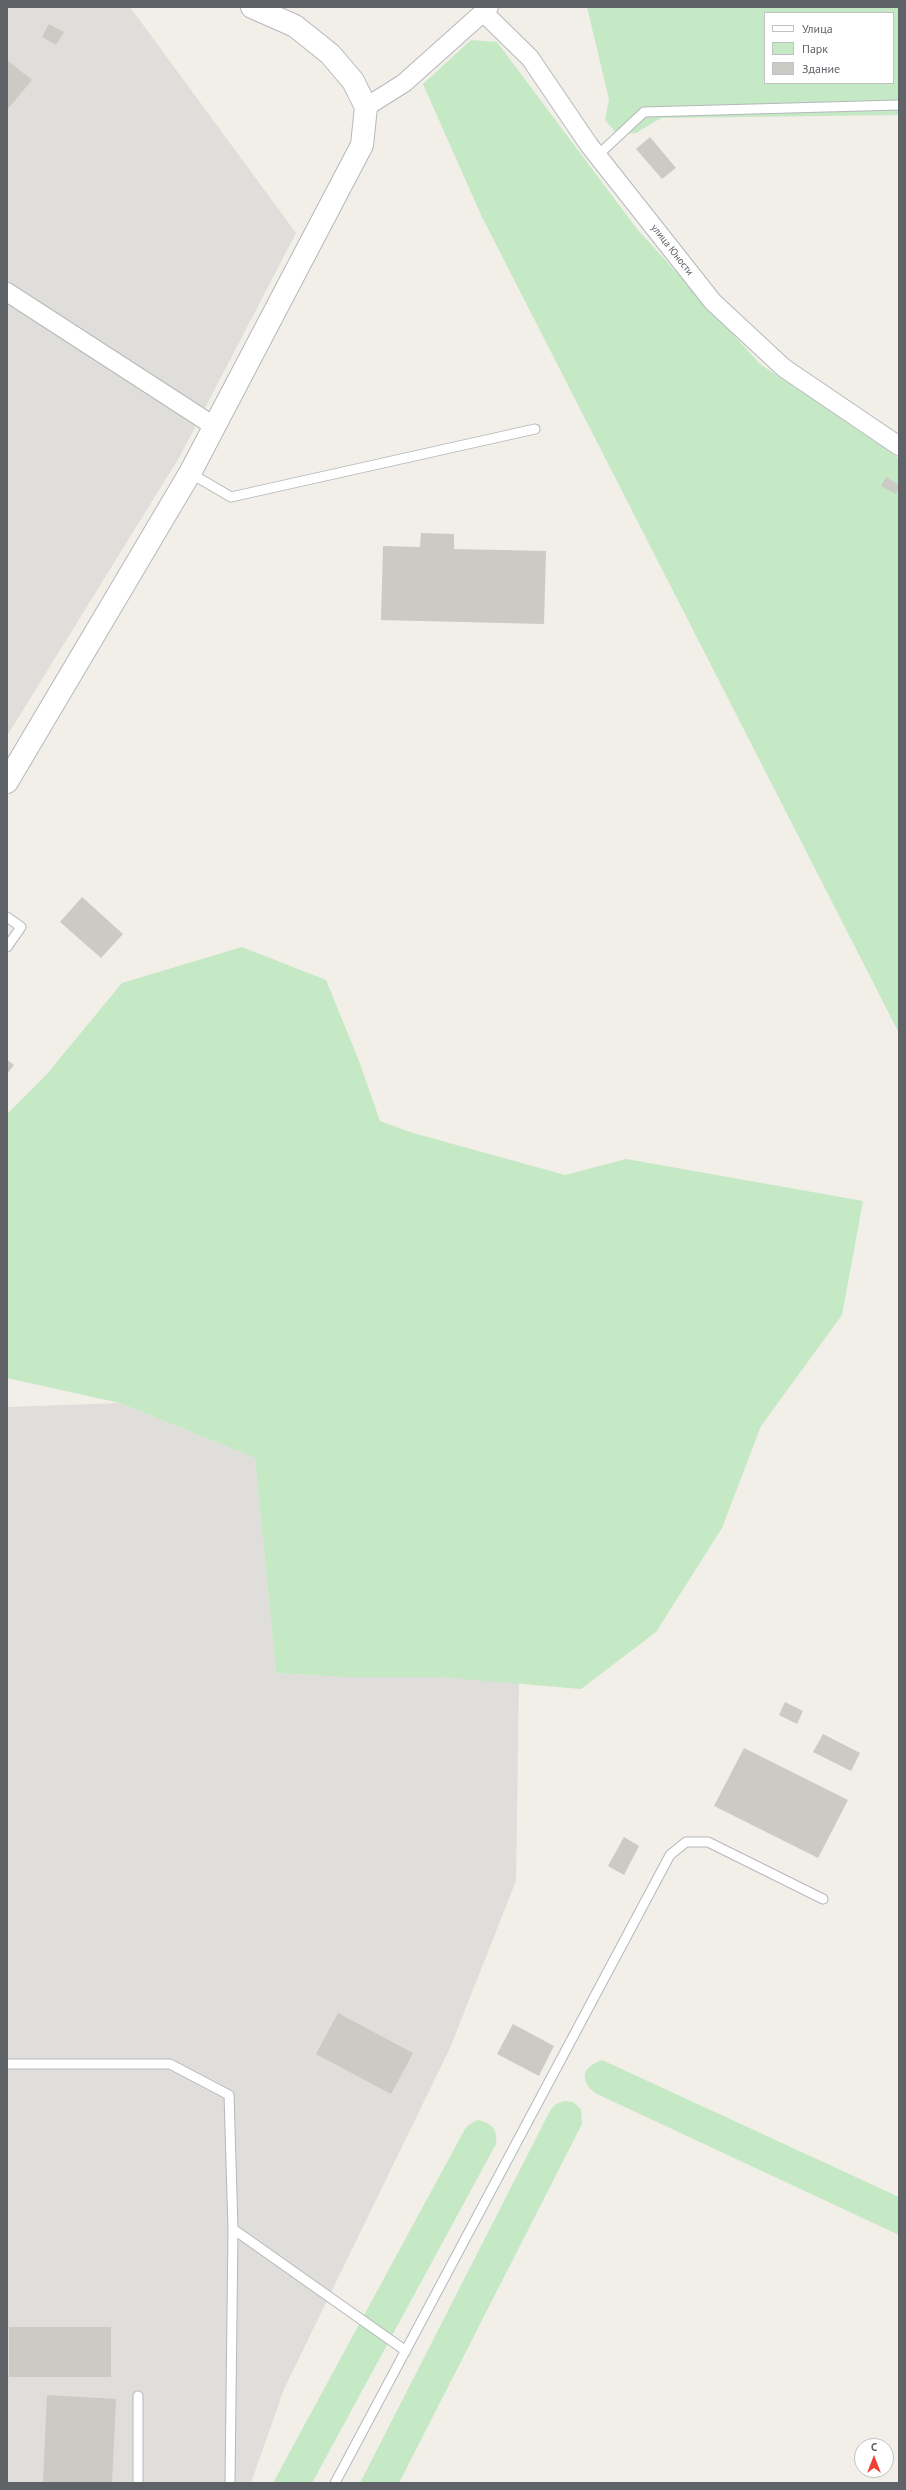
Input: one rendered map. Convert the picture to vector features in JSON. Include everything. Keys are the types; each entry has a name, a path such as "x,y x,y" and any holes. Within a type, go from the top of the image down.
{"street":[{"path":"7,782 190,473 362,145 366,107 353,81 330,54 294,26 252,7"},
{"path":"366,107 404,83 487,10"},
{"name":"улица Юности","path":"487,10 530,58 598,155 713,302 784,368 899,446"},
{"path":"7,292 214,426"}],"lane":[{"path":"598,155 644,112 899,105"},
{"path":"190,473 231,497 535,429"},
{"path":"7,917 21,927 7,947"},
{"path":"335,2483 670,1855 686,1842 708,1842 823,1899"},
{"path":"7,2064 170,2064 229,2095 233,2229 230,2483"},
{"path":"233,2229 406,2351"},
{"path":"138,2396 138,2483"}],"shaded area":[{"path":"7,7 130,7 296,233 180,456 7,736"},
{"path":"120,1403 255,1458 276,1673 343,1677 440,1677 519,1682 516,1881 450,2048 284,2389 251,2483 7,2483 7,1407"}],"green space":[{"path":"587,7 899,7 899,115 661,118 636,133 618,135 605,120 609,99"},
{"path":"471,40 497,42 637,229 760,364 899,458 899,1033 482,217 423,84"},
{"path":"242,947 326,980 359,1061 380,1121 413,1133 565,1175 626,1159 863,1201 842,1315 761,1426 722,1528 656,1632 581,1689 440,1677 343,1677 276,1673 255,1458 120,1403 7,1378 7,1114 46,1075 122,983"},
{"path":"602,2060 899,2197 899,2235 595,2093 587,2083 585,2074 590,2066"},
{"path":"564,2101 573,2102 581,2109 582,2124 399,2483 360,2483 551,2109 556,2104"},
{"path":"478,2120 487,2123 493,2128 496,2135 496,2144 312,2483 273,2483 465,2129 470,2124"}],"building":[{"path":"49,24 64,32 56,45 42,37"},
{"path":"7,60 32,80 7,110"},
{"path":"650,137 676,168 662,179 636,149"},
{"path":"886,477 899,485 896,494 881,486"},
{"path":"421,533 454,534 454,549 546,551 544,624 381,620 383,546 420,547"},
{"path":"82,897 123,934 101,958 60,922"},
{"path":"7,1060 14,1065 7,1074"},
{"path":"785,1702 803,1711 797,1724 779,1715"},
{"path":"823,1734 860,1753 851,1771 813,1752"},
{"path":"744,1748 848,1800 818,1858 714,1806"},
{"path":"624,1837 639,1846 624,1875 608,1866"},
{"path":"338,2013 413,2053 391,2094 316,2054"},
{"path":"513,2024 554,2046 539,2076 497,2054"},
{"path":"9,2327 111,2327 111,2377 9,2377"},
{"path":"47,2395 116,2399 112,2483 43,2483"}]}
